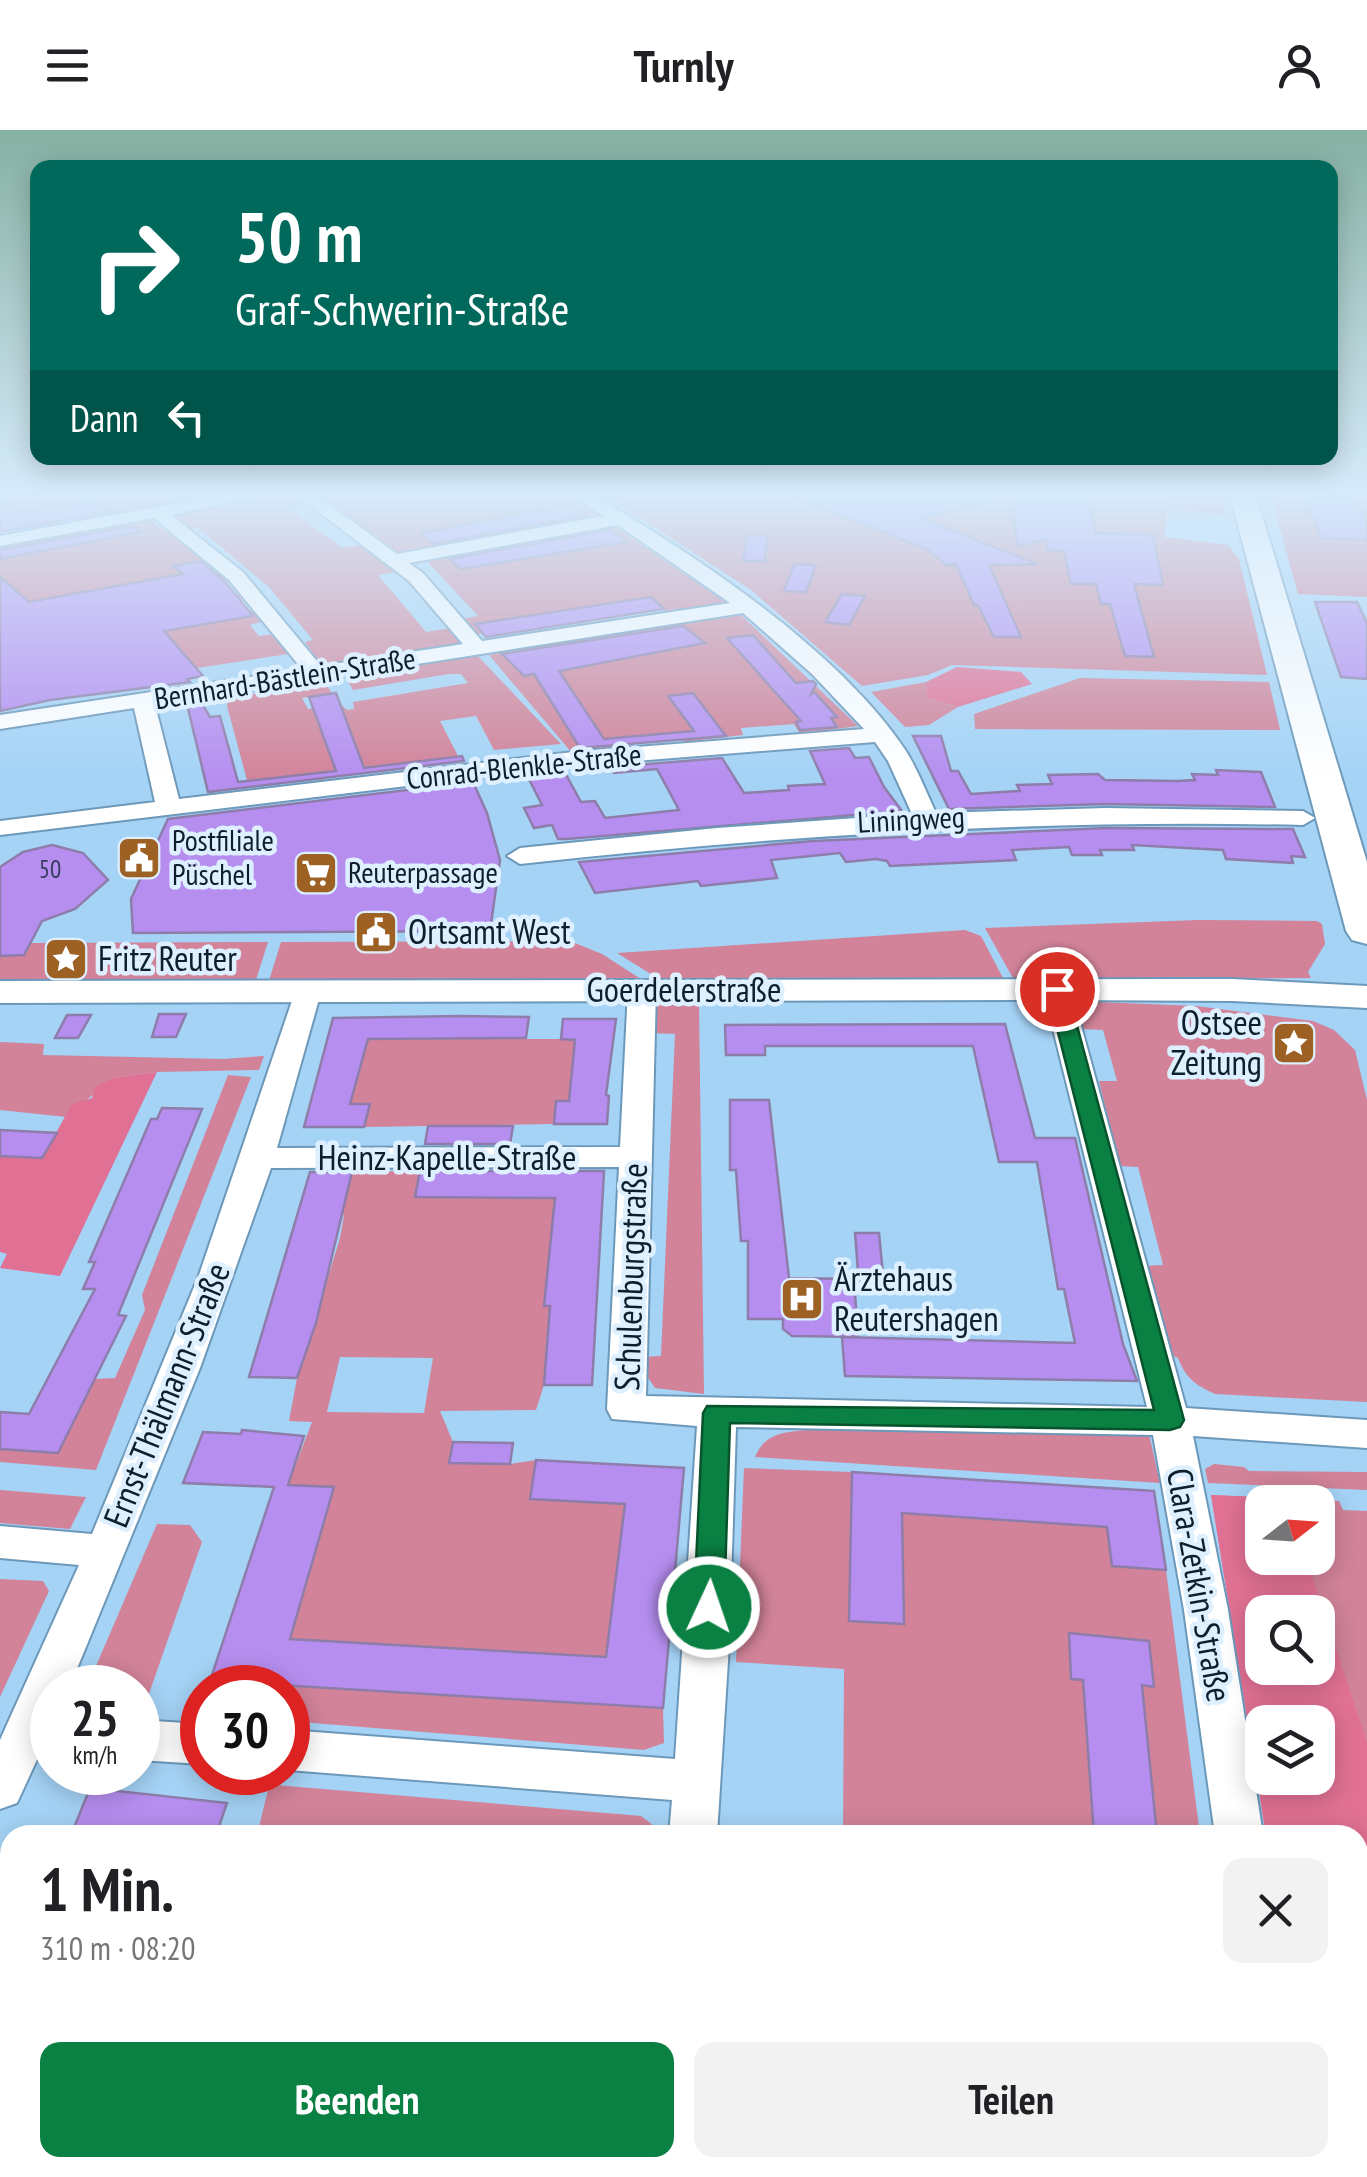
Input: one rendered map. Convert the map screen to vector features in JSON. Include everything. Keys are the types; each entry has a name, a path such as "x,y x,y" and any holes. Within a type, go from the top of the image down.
{"main road":[{"path":"1273,588 1353,833 1367,931"}],"street":[{"path":"247,588 317,674"},
{"path":"425,588 478,649"},
{"path":"720,588 747,606 820,671 880,735 896,755 926,819"},
{"name":"Bernhard-Bästlein-Straße","path":"0,722 747,606"},
{"path":"143,701 169,808"},
{"name":"Conrad-Blenkle-Straße","path":"0,828 573,759 880,735"},
{"name":"Liningweg","path":"520,856 741,832 926,819 1073,814 1303,818"},
{"name":"Goerdelerstraße","path":"0,992 642,990 1060,1002 1232,990 1367,996"},
{"name":"Schulenburgstraße","path":"642,990 626,1409 717,1413"},
{"name":"Ernst-Thälmann-Straße","path":"65,1665 106,1551 180,1374 258,1158 307,992"},
{"name":"Clara-Zetkin-Straße","path":"1060,1002 1170,1420 1206,1610 1238,1825"},
{"name":"Heinz-Kapelle-Straße","path":"258,1158 635,1157"},
{"path":"694,1825 717,1413 1170,1420 1367,1434"},
{"path":"0,1542 106,1551"},
{"name":"Ernst-Thälmann-Straße","path":"0,1788 30,1748"},
{"path":"310,1752 697,1781"}],"shaded area":[{"path":"8,588 217,588 224,595 239,593 244,598 164,631 242,618 240,613 255,610 264,621 250,625 259,636 275,634 288,654 47,691"},
{"path":"269,588 389,588 426,632 451,628 465,644 338,664 318,661 305,642 313,640"},
{"path":"452,588 704,588 725,602 668,612 650,598 476,624 483,633 475,635 462,619 478,616"},
{"path":"747,588 1246,588 1267,675 952,665 928,675 862,686"},
{"path":"1296,588 1367,588 1367,597 1298,594"},
{"path":"716,615 741,615 858,726 800,734 794,724 741,728 743,735 684,742 678,733 607,740 611,749 572,753 489,655"},
{"path":"477,655 561,744 494,750 476,716 440,721 459,758 383,766 384,773 365,769 350,731 323,734 336,772 320,781 317,773 247,780 227,706 229,698 325,683 332,693 302,698 308,709 340,704 347,710 354,709 353,702 468,683 461,674 449,674 353,690 346,677"},
{"path":"957,667 1021,672 1032,684 958,707 927,698 926,682"},
{"path":"1080,678 1269,682 1280,730 975,729 974,714"},
{"path":"926,682 927,698 958,707 929,725 905,727 871,692"},
{"path":"1198,920 1317,921 1322,924 1325,944 1308,972 1311,978 1014,980 985,928"},
{"path":"965,930 981,936 1004,980 662,981 617,953"},
{"path":"570,941 602,954 644,981 268,984 281,942"},
{"path":"268,942 255,983 0,982 0,956 24,955 30,943"},
{"path":"655,1001 699,1001 704,1394 655,1388 642,1369 641,1357 661,1356 675,1034 652,1033"},
{"path":"1098,1002 1196,1006 1313,1021 1334,1030 1355,1050 1367,1100 1367,1402 1215,1394 1192,1380 1178,1358 1161,1350 1142,1266 1163,1265 1138,1167 1119,1166 1099,1081 1117,1081 1103,1030 1082,1029 1079,1016 1086,1016 1084,1007"},
{"path":"367,1039 575,1039 569,1101 556,1102 553,1124 364,1127 369,1105 350,1104"},
{"path":"0,1042 44,1044 43,1055 224,1059 264,1056 259,1070 157,1072 113,1078 66,1117 0,1110"},
{"path":"157,1072 60,1276 0,1268 7,1254 0,1252 0,1156 42,1158 72,1104 92,1098 95,1087 113,1078"},
{"path":"228,1075 251,1077 96,1470 0,1462 0,1449 58,1453 95,1379 115,1378 145,1310 142,1295"},
{"path":"352,1170 420,1172 416,1197 561,1198 549,1255 557,1256 544,1305 553,1306 544,1385 536,1410 440,1411 453,1442 450,1463 510,1464 536,1460 530,1499 625,1504 606,1657 290,1639 334,1488 288,1485 312,1422 289,1421 297,1378 340,1238 341,1215","holes":["340,1357 433,1358 424,1413 327,1412"]},
{"path":"808,1430 1149,1434 1160,1483 755,1457 770,1438"},
{"path":"1214,1464 1249,1471 1367,1472 1367,1490 1335,1489 1335,1485 1208,1483 1205,1469"},
{"path":"744,1468 852,1472 850,1621 904,1624 902,1513 1107,1527 1112,1566 1166,1570 1199,1825 1156,1825 1142,1685 1154,1686 1148,1641 1070,1633 1071,1678 1083,1680 1093,1825 843,1825 844,1669 736,1662"},
{"path":"0,1490 86,1497 70,1529 0,1523"},
{"path":"1211,1495 1245,1497 1245,1575 1335,1575 1335,1501 1343,1510 1367,1511 1367,1825 1264,1825 1260,1795 1335,1795 1335,1705 1245,1705"},
{"path":"1211,1495 1245,1496 1245,1575 1312,1575 1318,1595 1245,1595 1245,1685 1335,1685 1335,1646 1367,1743 1367,1825 1264,1825 1260,1795 1335,1795 1335,1705 1245,1705"},
{"path":"157,1524 190,1525 202,1542 159,1665 96,1665"},
{"path":"0,1579 43,1581 49,1591 0,1697"},
{"path":"310,1687 663,1708 664,1743 644,1750 310,1723"},
{"path":"310,1788 641,1816 653,1825 259,1825 267,1795 310,1795"}],"building":[{"path":"0,588 12,588 29,602 109,588 230,588 253,616 164,631 203,676 187,679 190,682 50,700 0,711"},
{"path":"785,588 808,588 806,592 784,591"},
{"path":"966,588 999,588 1021,637 994,637 978,605 974,605"},
{"path":"1097,588 1135,588 1154,657 1125,656 1110,604 1101,604"},
{"path":"842,594 865,596 849,625 825,622"},
{"path":"651,597 664,609 486,637 475,624"},
{"path":"1315,602 1357,602 1367,623 1367,679 1341,677"},
{"path":"683,626 705,643 559,671 604,739 694,731 668,696 693,693 726,736 580,748 534,674 524,676 502,654"},
{"path":"753,635 796,683 816,684 811,694 814,692 837,717 831,718 837,727 800,730 796,722 801,721 727,638"},
{"path":"336,693 364,768 462,756 464,761 208,792 187,704 201,702 210,717 220,716 238,782 336,771 309,697"},
{"path":"913,736 941,736 951,771 958,771 971,794 1020,791 1017,785 1052,784 1048,775 1098,774 1105,780 1177,781 1195,780 1192,774 1218,775 1216,770 1261,772 1275,807 1105,804 949,809"},
{"path":"849,748 855,758 869,757 902,811 558,839 552,825 534,828 524,808 542,805 527,775 564,771 581,802 595,801 605,818 679,810 657,769 614,773 611,767 722,758 744,793 789,790 788,786 825,784 810,751"},
{"name":"Reuterpassage","path":"473,782 487,813 500,860 490,931 133,933 131,899 168,819"},
{"path":"1106,828 1293,829 1305,857 1291,856 1293,863 1226,859 1223,850 1132,845 1134,850 1100,850 1102,855 1072,855 1069,847 1012,850 1016,860 890,866 887,861 876,859 846,862 840,853 771,860 777,878 701,886 698,881 595,893 579,862 813,841"},
{"path":"52,845 83,853 108,880 75,909 42,921 24,955 0,956 0,867 23,852"},
{"path":"159,1014 186,1014 176,1037 152,1037"},
{"path":"67,1015 91,1015 78,1038 55,1038"},
{"path":"529,1017 526,1038 368,1039 350,1104 370,1104 364,1127 304,1127 333,1018"},
{"path":"563,1019 616,1019 606,1095 607,1124 554,1124 556,1101 569,1101 575,1040 561,1039"},
{"path":"1005,1024 1035,1138 1075,1138 1123,1344 1137,1381 845,1376 842,1337 1075,1343 1064,1289 1058,1289 1037,1162 999,1162 973,1046 765,1046 765,1055 726,1055 725,1025"},
{"path":"730,1100 769,1100 789,1278 854,1279 858,1337 792,1336 783,1329 783,1319 748,1319 748,1241 741,1241 736,1170 730,1170"},
{"path":"162,1108 202,1109 118,1315 126,1316 58,1453 0,1449 0,1412 29,1414 95,1289 83,1289 95,1262 89,1262 151,1119 157,1119"},
{"path":"428,1126 513,1126 510,1144 425,1144"},
{"path":"0,1130 57,1133 42,1158 0,1156"},
{"path":"420,1171 604,1171 592,1385 544,1385 550,1306 544,1306 555,1198 415,1197"},
{"path":"310,1172 352,1172 316,1323 297,1378 249,1377"},
{"path":"855,1233 879,1233 884,1284 859,1284"},
{"path":"242,1430 304,1436 288,1485 334,1487 290,1639 606,1657 625,1504 530,1499 536,1460 684,1468 663,1708 310,1687 310,1665 215,1665 274,1487 183,1483 203,1432 241,1434"},
{"path":"453,1442 513,1443 510,1464 449,1463"},
{"path":"852,1472 1154,1491 1166,1570 1112,1566 1107,1527 902,1513 904,1624 849,1621"},
{"path":"1069,1633 1149,1641 1154,1687 1142,1685 1156,1825 1093,1825 1083,1680 1071,1679"},
{"path":"87,1795 154,1795 227,1803 219,1825 75,1825"}],"place":[{"name":"Postfiliale Püschel","path":"139,858"},
{"name":"Reuterpassage","path":"316,873"},
{"name":"Ortsamt West","path":"376,932"},
{"name":"Fritz Reuter","path":"66,959"},
{"name":"Ostsee Zeitung","path":"1294,1043"},
{"name":"Ärztehaus Reutershagen","path":"802,1299"}],"route":[{"path":"709,1607 717,1413 1170,1420 1057,989"}]}
